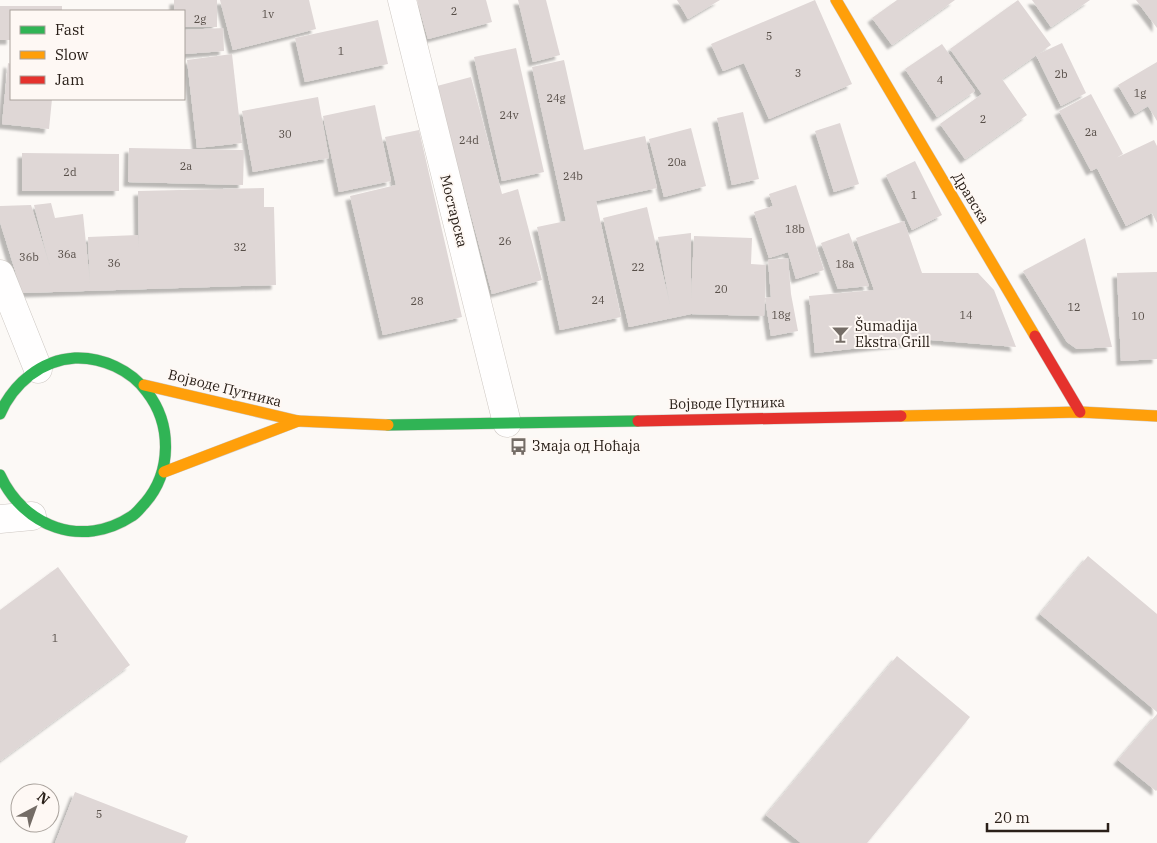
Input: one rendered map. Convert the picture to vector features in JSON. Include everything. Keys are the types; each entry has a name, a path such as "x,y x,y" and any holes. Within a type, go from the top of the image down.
{"street":[{"name":"Мостарска","path":"402,0 507,423"},
{"name":"Дравска","path":"836,0 1080,412"},
{"path":"0,274 38,369"},
{"name":"Војводе Путника","path":"0,414 14,389 38,369 65,359 94,359 121,368 144,385 161,411 168,441 164,472 152,497 133,516 109,528 83,532 56,528 32,516 17,504 5,488 0,475"},
{"name":"Војводе Путника","path":"144,385 298,421 409,426 1080,412 1157,416"},
{"path":"0,389 14,389"},
{"name":"Војводе Путника","path":"164,472 298,421"},
{"path":"0,519 32,516"}],"building":[{"path":"174,0 217,0 217,27 185,27 185,10 174,10"},
{"path":"220,0 309,0 316,29 233,50"},
{"path":"417,0 486,0 492,22 428,39"},
{"path":"518,0 546,0 560,55 533,62"},
{"path":"677,0 720,0 688,19"},
{"path":"815,0 852,84 769,119 744,63 723,71 711,44"},
{"path":"897,0 955,0 892,45 872,18"},
{"path":"1018,0 1051,45 1002,79 1027,115 965,159 940,124 982,94 950,49"},
{"path":"1032,0 1090,0 1051,27"},
{"path":"1136,0 1157,0 1157,28"},
{"path":"0,6 62,6 62,10 10,10 10,40 0,40"},
{"path":"378,20 388,64 305,82 295,38"},
{"path":"223,28 224,51 185,54 185,30"},
{"path":"1062,43 1086,93 1061,106 1036,55"},
{"path":"942,44 975,91 937,117 905,69"},
{"path":"516,48 544,172 502,181 474,57"},
{"path":"232,54 242,143 197,148 187,60"},
{"path":"564,60 584,150 645,136 657,188 596,201 621,317 560,330 537,227 566,221 532,67"},
{"path":"1157,62 1157,121 1148,106 1135,114 1118,85"},
{"path":"8,63 10,64 10,100 52,100 49,129 2,124"},
{"path":"471,77 502,194 518,189 542,280 492,294 437,86"},
{"path":"1091,94 1123,154 1116,158 1154,140 1157,146 1157,223 1152,213 1126,226 1097,168 1091,171 1059,111"},
{"path":"318,97 329,158 253,172 242,111"},
{"path":"375,105 391,181 339,192 323,116"},
{"path":"743,112 759,179 732,185 717,118"},
{"path":"840,123 859,184 834,192 815,131"},
{"path":"691,128 706,186 664,197 649,139"},
{"path":"419,130 462,317 383,335 350,196 396,185 385,137"},
{"path":"129,148 244,150 243,185 128,182"},
{"path":"22,153 119,154 119,191 22,191"},
{"path":"915,161 942,215 912,230 886,175"},
{"path":"796,185 824,270 796,279 788,252 769,258 754,212 773,206 769,194"},
{"path":"264,188 264,207 274,207 276,285 22,293 0,222 0,206 31,205 50,267 34,205 51,203 55,218 83,214 90,283 88,237 138,235 139,247 138,191"},
{"path":"647,207 670,305 658,237 691,233 691,299 694,236 752,238 751,264 766,265 764,316 691,314 629,327 603,218"},
{"path":"904,221 922,273 978,273 994,290 1016,347 931,340 815,353 809,296 874,290 856,238"},
{"path":"849,233 869,286 838,289 821,243"},
{"path":"1085,238 1112,347 1077,349 1067,342 1023,271"},
{"path":"788,258 791,294 798,331 771,336 765,298 771,297 768,260"},
{"path":"1157,272 1157,359 1121,361 1117,273"},
{"path":"1088,556 1157,614 1157,712 1040,614"},
{"path":"58,567 130,665 0,761 0,610"},
{"path":"897,656 970,717 867,843 801,843 766,815"},
{"path":"1157,714 1157,790 1156,791 1118,760"},
{"path":"75,792 188,836 185,843 55,843"}],"traffic: fast":[{"path":"0,414 12,393 20,384 40,369 51,363 75,358 95,360 124,371 133,377 147,392 161,418 165,448 164,463 160,477 154,491 145,503 132,516 113,526 94,531 75,531 56,527 39,520 24,508 11,493 0,475"},
{"path":"388,425 638,421"}],"traffic: slow":[{"path":"836,0 1035,336"},
{"path":"144,385 298,421 388,425"},
{"path":"901,416 1080,412 1157,416"},
{"path":"164,472 298,421"}],"traffic: jam":[{"path":"1035,336 1080,412"},
{"path":"638,421 901,416"}],"place":[{"name":"Šumadija Ekstra Grill","path":"841,334"},
{"name":"Змаја од Ноћаја","path":"518,446"}]}
